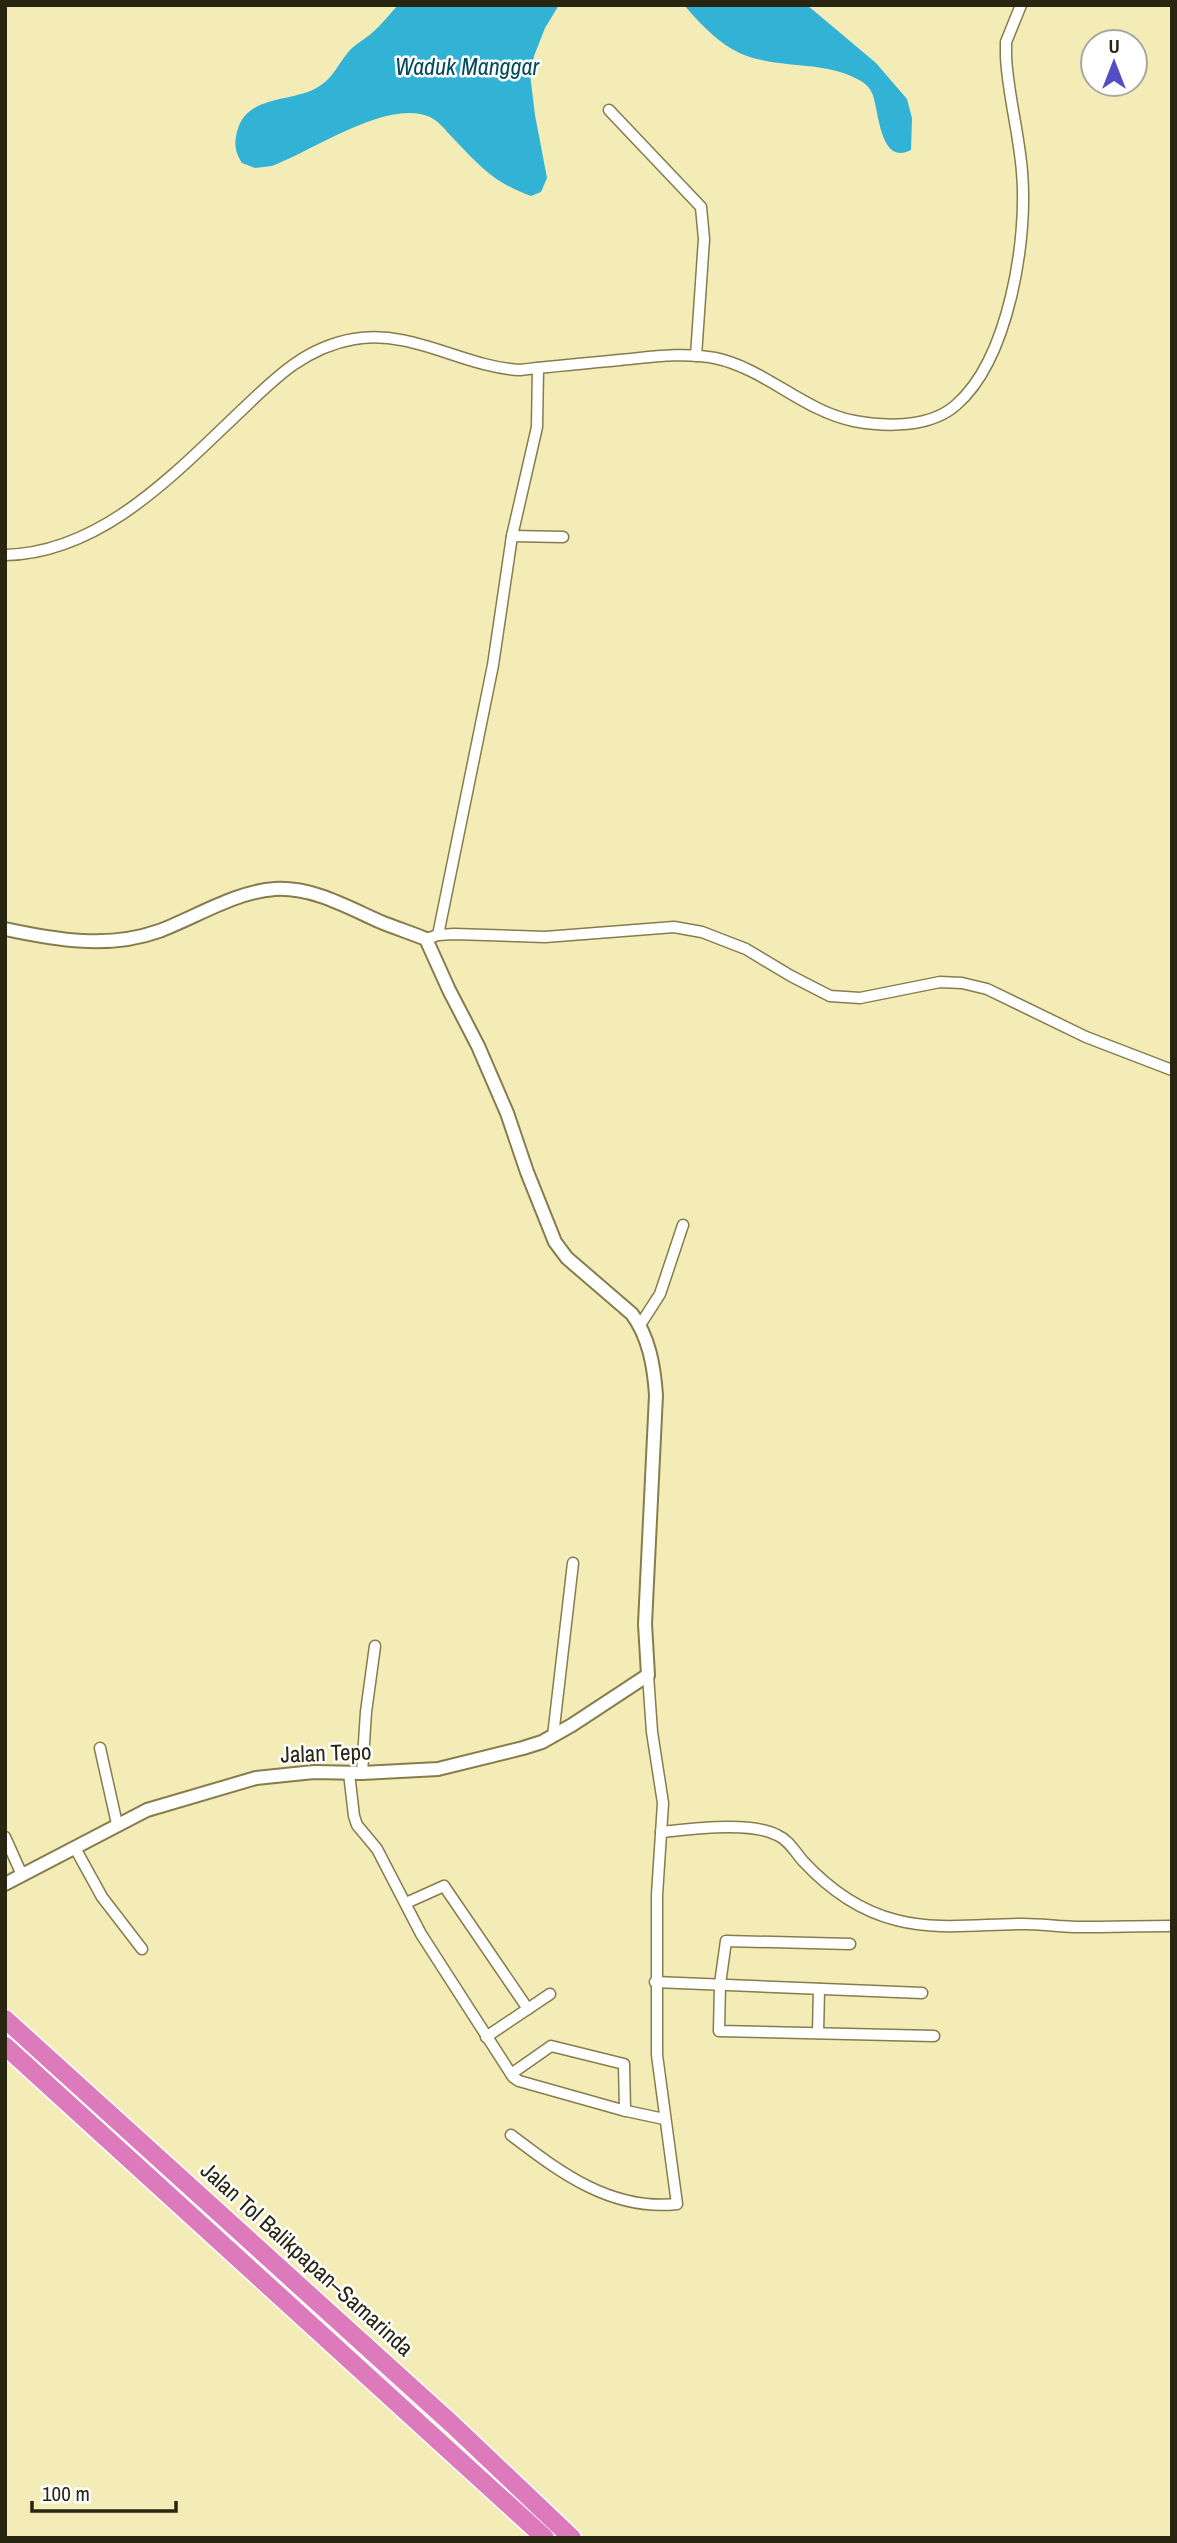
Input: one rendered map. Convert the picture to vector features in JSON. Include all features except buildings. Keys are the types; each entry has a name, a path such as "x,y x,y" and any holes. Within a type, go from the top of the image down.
{"highway":[{"name":"Jalan Tol Balikpapan–Samarinda","path":"5,2020 423,2398 572,2538"},
{"name":"Jalan Tol Balikpapan–Samarinda","path":"5,2046 545,2538"}],"street":[{"path":"5,555 44,552 66,545 144,499 286,369 324,347 355,339 389,337 418,343 499,369 696,356 733,363 828,414 854,421 900,425 936,417 955,406 984,370 996,345 1017,265 1023,207 1022,171 1006,42 1020,5"},
{"path":"609,110 701,207 704,239 696,356"},
{"path":"511,2135 567,2176 614,2198 654,2207 677,2204 657,2055 656,1895 663,1803 652,1732 645,1624 656,1395 653,1366 640,1325 632,1314 567,1258 555,1242 507,1113 432,937 493,665 512,536 537,427 538,368"},
{"path":"512,536 564,537"},
{"path":"5,929 70,940 123,940 157,932 246,895 272,889 302,890 432,937 545,937 674,927 702,932 746,948 830,996 860,998 940,982 962,983 987,989 1086,1037 1172,1070"},
{"path":"640,1325 660,1294 683,1225"},
{"path":"553,1736 573,1563"},
{"path":"375,1646 356,1773 354,1815 357,1825 377,1849 422,1934 486,2037 511,2074 519,2081 625,2111 664,2119"},
{"name":"Jalan Tepo","path":"5,1884 117,1824 166,1803 256,1778 289,1774 438,1769 523,1748 553,1736 648,1675"},
{"path":"100,1748 117,1824"},
{"path":"661,1830 758,1829 778,1835 793,1847 802,1860 832,1889 846,1899 893,1920 949,1927 1025,1924 1172,1926"},
{"path":"5,1837 22,1875"},
{"path":"75,1848 102,1897 142,1949"},
{"path":"406,1903 444,1886 528,2009"},
{"path":"850,1944 729,1940 724,1944 719,2031 933,2036"},
{"path":"655,1982 922,1993"},
{"path":"818,2033 819,1989"},
{"path":"486,2037 550,1994"},
{"path":"511,2074 551,2046 624,2064 625,2111"}],"water":[{"name":"Waduk Manggar","path":"398,5 559,5 545,28 530,74 547,178 541,192 531,196 506,185 478,163 436,121 413,113 372,120 272,166 255,168 242,163 235,144 236,136 242,120 250,111 260,105 307,92 323,84 350,50 375,30"},
{"path":"684,5 807,5 876,63 907,99 912,118 911,150 900,153 892,150 886,143 872,93 861,81 836,71 746,56 716,38"}]}
